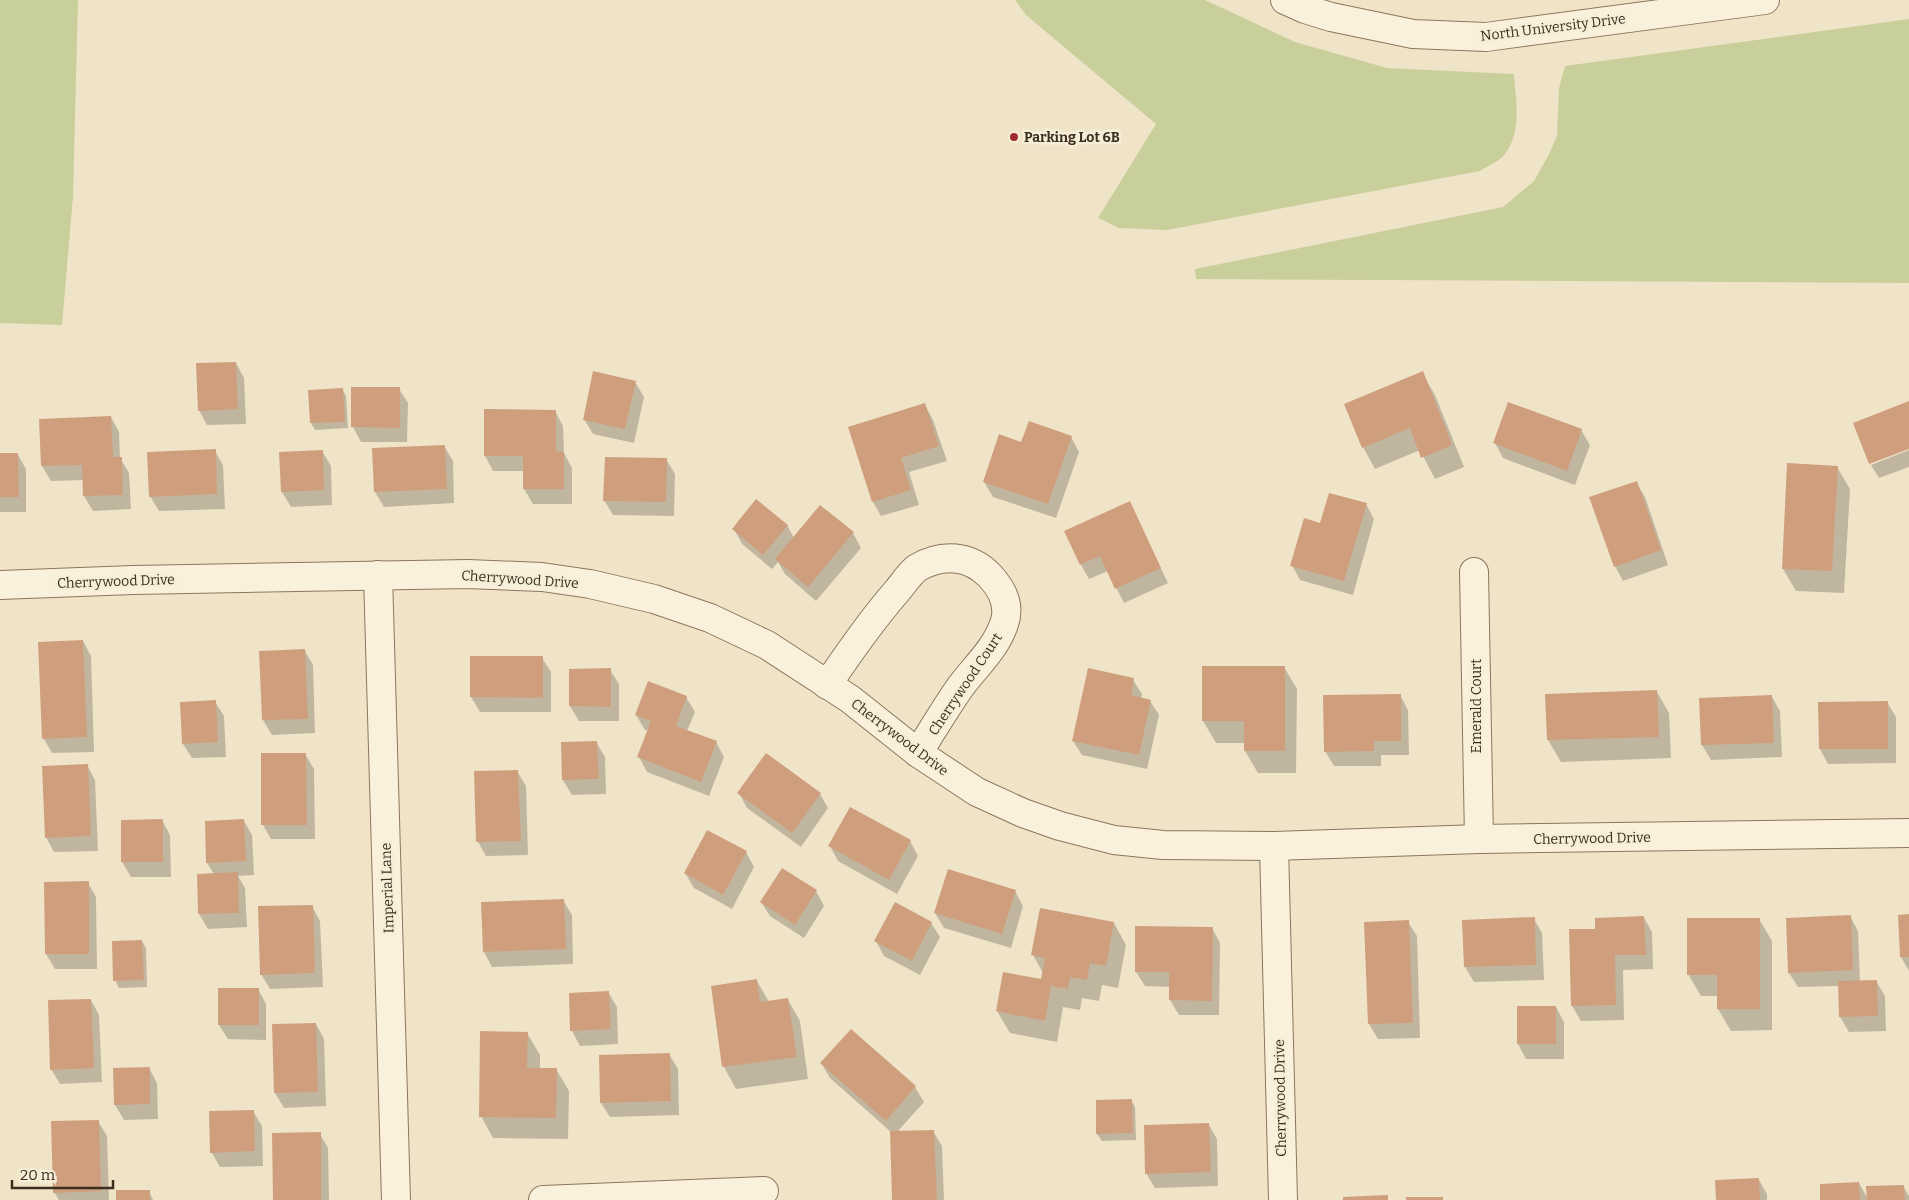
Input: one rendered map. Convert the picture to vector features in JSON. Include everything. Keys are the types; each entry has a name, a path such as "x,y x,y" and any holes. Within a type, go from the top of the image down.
{"street":[{"name":"North University Drive","path":"1285,0 1305,9 1331,17 1413,34 1486,37 1765,0"},
{"name":"Cherrywood Court","path":"827,686 871,621 916,569 933,561 956,558 972,562 983,569 1001,588 1006,600 1004,624 992,648 961,687 918,753"},
{"name":"Emerald Court","path":"1474,572 1479,839"},
{"name":"Cherrywood Drive","path":"0,585 468,574 542,577 590,584 654,599 710,618 767,645 850,700 918,753 977,792 1023,813 1060,826 1114,840 1163,845 1274,846 1479,839 1909,833"},
{"name":"Imperial Lane","path":"378,575 396,1200"},
{"name":"Cherrywood Drive","path":"1274,846 1283,1200"},
{"path":"543,1200 764,1191"}],"green space":[{"path":"0,0 78,0 73,197 62,325 0,323"},
{"path":"1015,0 1205,0 1295,42 1387,68 1514,74 1517,116 1514,136 1503,157 1480,171 1167,230 1119,228 1098,218 1156,124 1026,15"},
{"path":"1909,19 1909,283 1196,279 1195,269 1503,207 1534,181 1557,136 1559,88 1565,66"}],"building":[{"path":"236,362 238,409 198,411 196,363"},
{"path":"593,371 636,381 625,429 583,420"},
{"path":"1423,371 1452,445 1421,458 1410,428 1362,448 1344,404"},
{"path":"351,387 400,387 400,428 351,427"},
{"path":"343,388 345,422 310,423 308,390"},
{"path":"1909,401 1909,449 1869,464 1853,423"},
{"path":"1508,402 1582,429 1567,471 1493,443"},
{"path":"925,403 939,446 901,458 911,490 872,502 848,427"},
{"path":"484,409 556,410 556,451 564,452 564,489 523,489 523,456 484,456"},
{"path":"111,416 113,457 122,457 123,495 83,496 82,465 41,466 39,419"},
{"path":"1029,421 1072,436 1048,504 983,482 999,434 1021,442"},
{"path":"445,445 447,489 374,492 372,448"},
{"path":"216,449 217,494 149,497 147,452"},
{"path":"323,450 324,490 281,492 279,452"},
{"path":"0,453 18,453 19,497 0,497"},
{"path":"605,457 667,458 666,502 603,501"},
{"path":"1787,463 1838,466 1832,571 1782,569"},
{"path":"1637,481 1661,550 1614,567 1589,497"},
{"path":"1329,493 1367,503 1344,581 1290,566 1304,518 1320,523"},
{"path":"756,499 788,525 763,555 732,529"},
{"path":"1130,501 1161,568 1115,589 1100,556 1080,565 1064,531"},
{"path":"820,505 854,532 808,587 775,559"},
{"path":"83,640 87,737 42,739 38,642"},
{"path":"305,649 308,719 262,720 259,651"},
{"path":"470,656 543,656 543,698 470,697"},
{"path":"1202,666 1285,666 1285,751 1244,751 1244,721 1202,721"},
{"path":"611,668 611,707 569,706 569,669"},
{"path":"1088,668 1134,678 1131,695 1151,700 1139,755 1072,741"},
{"path":"648,681 687,696 676,726 717,741 701,782 637,757 651,721 635,715"},
{"path":"1657,690 1659,737 1547,740 1545,694"},
{"path":"1401,694 1401,741 1374,741 1374,751 1324,752 1323,695"},
{"path":"1772,695 1774,743 1701,745 1699,698"},
{"path":"216,700 218,742 182,744 180,702"},
{"path":"1888,701 1888,749 1819,749 1818,702"},
{"path":"597,741 599,779 562,780 561,742"},
{"path":"261,753 306,753 307,825 261,825"},
{"path":"766,753 821,793 792,833 737,793"},
{"path":"88,764 91,836 45,838 42,766"},
{"path":"518,770 521,841 476,842 474,771"},
{"path":"850,807 911,840 889,880 828,846"},
{"path":"163,819 163,862 121,862 121,820"},
{"path":"244,819 246,861 206,863 205,821"},
{"path":"707,830 747,851 723,895 684,873"},
{"path":"782,868 817,890 795,925 760,902"},
{"path":"948,869 1016,890 1002,934 934,913"},
{"path":"238,872 239,913 198,914 197,874"},
{"path":"89,881 89,954 45,954 44,882"},
{"path":"564,899 566,949 483,952 481,902"},
{"path":"895,902 932,922 912,961 874,941"},
{"path":"313,905 315,973 260,975 258,906"},
{"path":"1040,908 1114,922 1106,966 1090,963 1087,980 1070,977 1068,989 1051,986 1045,1021 996,1011 1003,972 1041,979 1045,958 1031,955"},
{"path":"1909,914 1909,957 1900,957 1898,915"},
{"path":"1851,915 1853,970 1788,973 1786,918"},
{"path":"1644,916 1646,955 1615,955 1616,1005 1571,1006 1569,929 1595,929 1595,918"},
{"path":"1535,917 1536,965 1464,967 1462,920"},
{"path":"1687,918 1760,918 1760,1009 1717,1009 1717,975 1687,975"},
{"path":"1409,920 1413,1023 1368,1024 1364,922"},
{"path":"1135,926 1213,927 1212,1001 1169,1000 1169,972 1135,972"},
{"path":"142,940 144,980 113,981 112,941"},
{"path":"757,979 760,1002 788,998 797,1057 722,1067 711,986"},
{"path":"1877,980 1878,1016 1839,1017 1838,981"},
{"path":"218,988 259,988 259,1025 218,1025"},
{"path":"609,991 611,1029 570,1031 569,993"},
{"path":"91,999 94,1068 50,1070 48,1000"},
{"path":"1517,1006 1556,1006 1556,1044 1517,1044"},
{"path":"316,1023 318,1092 274,1093 272,1024"},
{"path":"851,1029 916,1086 886,1121 820,1063"},
{"path":"480,1031 528,1032 527,1068 557,1068 556,1118 479,1117"},
{"path":"670,1053 671,1101 600,1103 599,1055"},
{"path":"150,1067 150,1104 114,1105 113,1068"},
{"path":"1132,1099 1133,1133 1096,1134 1096,1100"},
{"path":"254,1110 255,1151 210,1153 209,1111"},
{"path":"99,1120 101,1191 53,1193 51,1121"},
{"path":"1209,1123 1211,1172 1145,1174 1144,1125"},
{"path":"934,1130 937,1200 892,1200 890,1131"},
{"path":"321,1132 321,1200 273,1200 272,1133"},
{"path":"1759,1178 1760,1200 1716,1200 1715,1180"},
{"path":"1859,1182 1860,1200 1820,1200 1820,1184"},
{"path":"1904,1185 1905,1200 1867,1200 1866,1186"},
{"path":"116,1190 150,1190 150,1200 116,1200"},
{"path":"1388,1195 1388,1200 1343,1200 1343,1197"},
{"path":"1406,1197 1443,1197 1443,1200 1406,1200"}],"place":[{"name":"Parking Lot 6B","path":"1014,137"}]}
